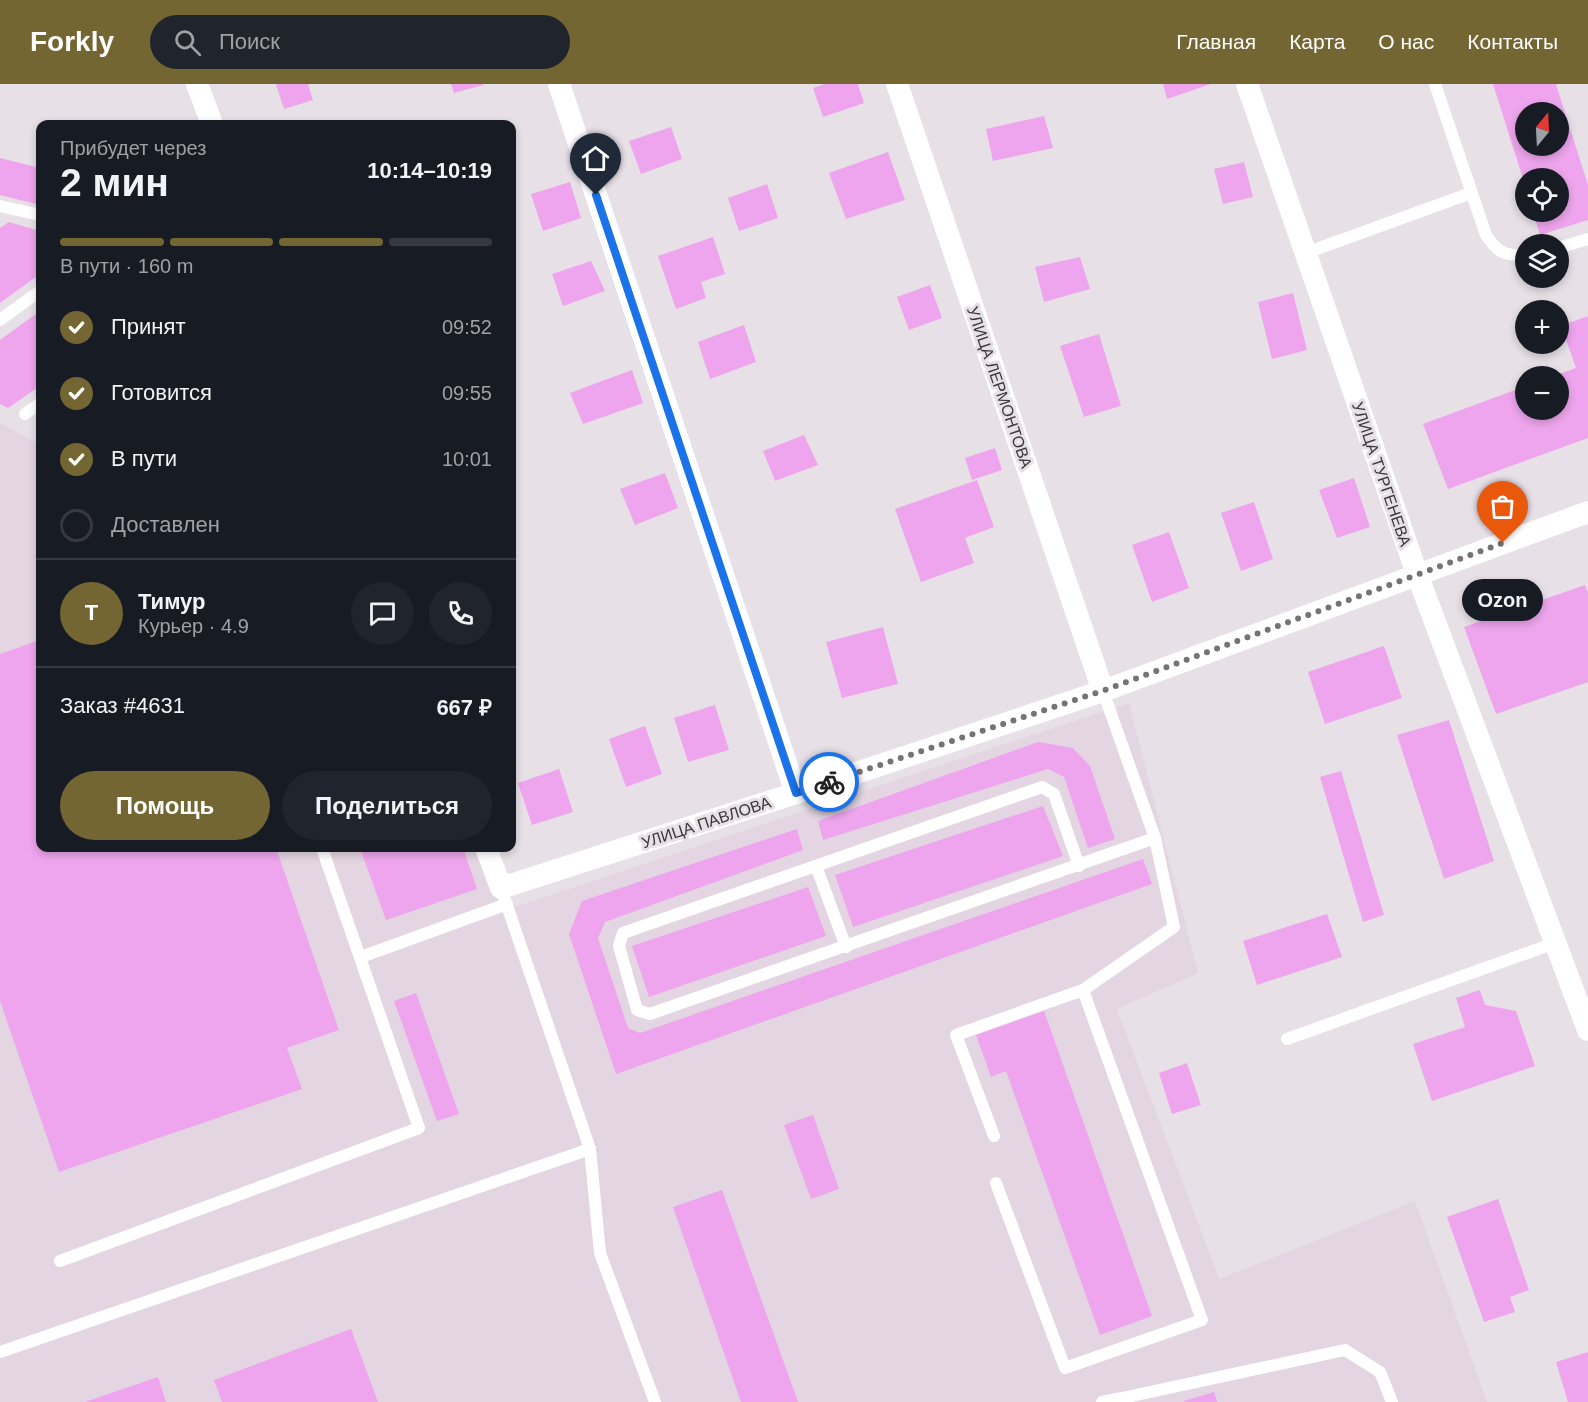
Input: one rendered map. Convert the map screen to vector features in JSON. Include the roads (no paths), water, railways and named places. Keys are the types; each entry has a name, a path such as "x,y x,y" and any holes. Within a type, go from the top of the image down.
{"street":[{"path":"197,84 210,120"},
{"path":"559,84 796,793"},
{"name":"УЛИЦА ЛЕРМОНТОВА","path":"897,84 1102,691"},
{"name":"УЛИЦА ТУРГЕНЕВА","path":"1246,84 1417,574 1588,1030"},
{"name":"УЛИЦА ПАВЛОВА","path":"504,896 796,793 1102,691 1588,512"},
{"path":"488,852 504,896"}],"lane":[{"path":"1435,84 1486,235 1496,250 1515,256"},
{"path":"1306,253 1471,193"},
{"path":"0,206 36,214"},
{"path":"1569,245 1588,239"},
{"path":"0,320 36,294"},
{"path":"25,414 36,406"},
{"path":"994,1136 956,1035 1083,990 1174,927 1155,838 1102,691"},
{"path":"1079,866 1054,794 1042,787 623,933 619,946 637,1010 650,1014 1079,866 1155,838"},
{"path":"60,1261 419,1128 323,852"},
{"path":"816,866 846,947"},
{"path":"361,957 504,896 590,1149 600,1253 655,1402"},
{"path":"1287,1040 1555,943"},
{"path":"996,1183 1065,1368 1202,1320 1083,990"},
{"path":"0,1352 590,1149"},
{"path":"1102,1402 1123,1400 1345,1350 1380,1372 1392,1402"}],"place":[{"name":"Ozon","path":"1503,543"}]}
